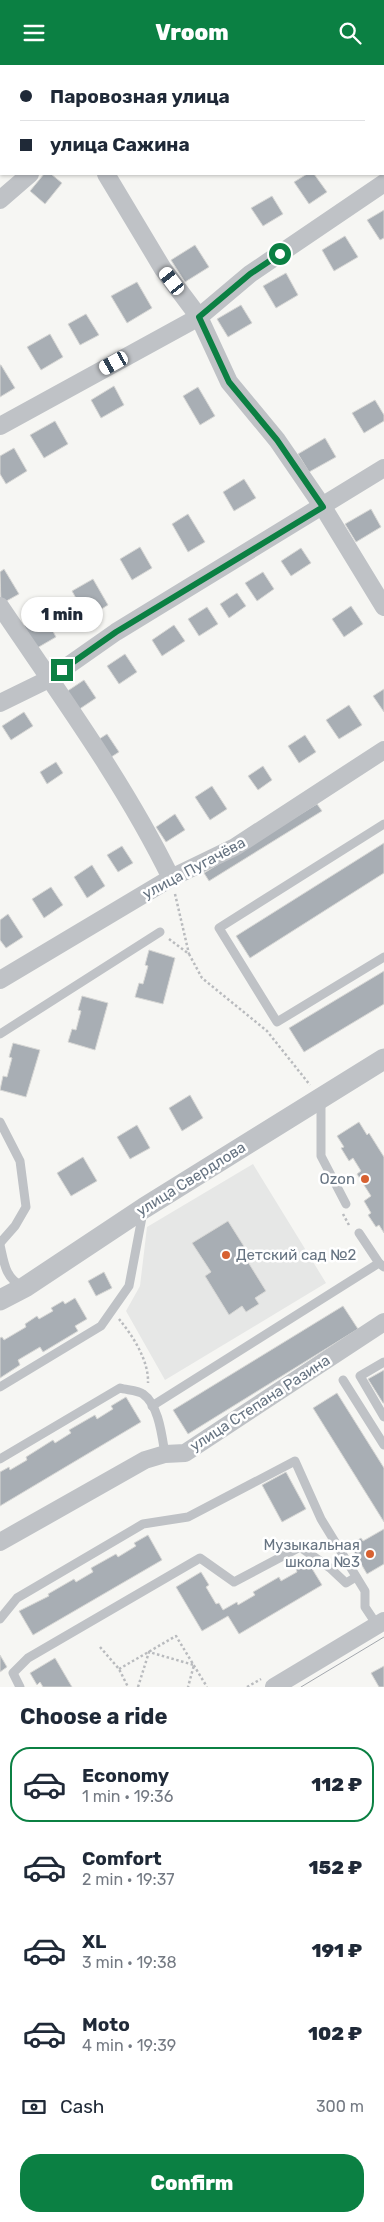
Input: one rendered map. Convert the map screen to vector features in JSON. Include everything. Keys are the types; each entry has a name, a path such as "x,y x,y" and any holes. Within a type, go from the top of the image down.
{"street":[{"path":"0,200 29,175"},
{"path":"107,175 163,269 199,317 229,382 277,440 323,507 384,607"},
{"path":"0,426 199,317 250,274 384,183"},
{"path":"0,703 49,679 116,632 384,468"},
{"path":"0,606 98,751 140,818 171,877"},
{"name":"улица Пугачёва","path":"0,980 171,877 235,847 384,751"},
{"name":"улица Свердлова","path":"0,1301 25,1287 144,1208 384,1059"},
{"name":"улица Степана Разина","path":"0,1543 145,1460 165,1454 185,1453 384,1322"},
{"path":"274,1687 381,1623"}],"lane":[{"path":"384,824 219,929 277,1022 384,957"},
{"path":"0,1035 160,932"},
{"path":"320,1098 321,1155 346,1204"},
{"path":"0,1122 20,1161 26,1207 16,1226 0,1244 6,1271 13,1282 25,1287"},
{"path":"0,1387 101,1326 129,1286 136,1240 144,1208"},
{"path":"152,1406 381,1265 359,1233"},
{"path":"384,1361 360,1376 384,1417"},
{"path":"343,1380 384,1445"},
{"path":"0,1459 120,1388 145,1396 152,1406 159,1421 165,1454"},
{"path":"0,1619 17,1598 143,1524 188,1517 295,1461 321,1519 365,1591 365,1607 381,1623"},
{"path":"20,1687 13,1673 28,1658 200,1558 234,1582 300,1547 330,1567 346,1583 356,1577"}],"path":[{"path":"171,877 189,955 202,977 267,1031 320,1098"},
{"path":"160,932 189,955"},
{"path":"112,1310 129,1332 148,1371 149,1383 145,1396"},
{"path":"119,1669 176,1636 207,1687"},
{"path":"100,1647 119,1669 128,1687"},
{"path":"149,1652 194,1665"},
{"path":"138,1687 149,1652"},
{"path":"188,1687 194,1665"}],"shaded area":[{"name":"Детский сад №2","path":"253,1164 326,1283 165,1380 126,1311 140,1286 147,1227"}],"building":[{"path":"43,175 52,175 62,183 45,204 30,191"},
{"path":"305,175 315,175 327,192 309,204 294,182"},
{"path":"272,196 283,214 263,226 251,208"},
{"path":"384,210 384,238 380,240 367,220"},
{"path":"345,236 358,257 334,271 322,250"},
{"path":"195,245 209,267 185,282 171,260"},
{"path":"286,273 298,295 276,308 263,286"},
{"path":"137,282 152,308 127,323 111,296"},
{"path":"241,305 252,323 228,337 217,319"},
{"path":"86,314 99,335 80,345 68,324"},
{"path":"50,334 63,357 41,370 27,347"},
{"path":"0,365 15,388 0,397"},
{"path":"114,386 124,405 101,418 91,400"},
{"path":"198,387 215,416 200,425 183,396"},
{"path":"375,400 384,415 384,421 364,433 352,413"},
{"path":"55,421 68,444 44,458 30,435"},
{"path":"325,438 336,457 309,472 298,454"},
{"path":"14,448 27,471 6,484 0,474 0,456"},
{"path":"244,479 256,498 234,511 223,492"},
{"path":"371,509 381,527 356,542 345,524"},
{"path":"188,514 205,542 188,552 172,524"},
{"path":"140,547 152,568 132,580 120,559"},
{"path":"301,548 311,563 291,576 281,561"},
{"path":"4,569 19,594 1,604 0,572"},
{"path":"263,572 274,589 257,601 245,583"},
{"path":"93,579 108,605 87,618 72,591"},
{"path":"237,593 246,606 229,618 220,604"},
{"path":"351,606 363,624 344,637 332,619"},
{"path":"207,607 218,624 199,636 188,619"},
{"path":"44,615 56,637 37,648 24,626"},
{"path":"174,625 185,641 162,656 152,640"},
{"path":"125,654 137,672 119,684 107,666"},
{"path":"84,680 96,698 78,710 66,692"},
{"path":"384,689 384,712 373,696"},
{"path":"349,705 362,725 339,739 326,720"},
{"path":"24,712 33,726 11,740 2,726"},
{"path":"107,734 119,752 105,761 93,743"},
{"path":"305,735 316,752 299,763 288,746"},
{"path":"56,762 63,773 47,784 40,772"},
{"path":"263,766 272,780 258,790 248,776"},
{"path":"212,786 227,809 210,820 195,797"},
{"path":"317,804 322,811 209,881 204,873"},
{"path":"175,814 185,830 166,842 156,827"},
{"path":"384,843 384,873 250,958 236,936"},
{"path":"122,846 133,863 118,872 107,855"},
{"path":"92,865 105,886 87,898 74,877"},
{"path":"51,887 63,905 44,918 32,899"},
{"path":"8,914 23,937 6,948 0,940 0,920"},
{"path":"149,950 175,958 163,1004 135,997 139,983 143,984 148,966 145,965"},
{"path":"384,971 384,1004 304,1052 289,1028"},
{"path":"82,996 108,1003 95,1050 68,1042 72,1029 76,1030 81,1011 78,1010"},
{"path":"13,1043 40,1050 26,1097 0,1090 3,1076 7,1077 12,1058 9,1057"},
{"path":"190,1095 203,1118 182,1131 169,1108"},
{"path":"359,1122 367,1135 369,1133 384,1157 384,1233 379,1225 376,1227 368,1215 371,1213 364,1201 371,1196 357,1174 361,1171 353,1158 349,1161 341,1148 344,1147 337,1136"},
{"path":"137,1125 150,1148 130,1159 117,1137"},
{"path":"83,1157 97,1181 71,1196 57,1173"},
{"path":"228,1221 252,1259 248,1262 266,1291 255,1298 259,1304 246,1312 242,1306 229,1315 205,1276 211,1272 192,1243"},
{"path":"104,1272 112,1288 96,1296 88,1281"},
{"path":"75,1298 87,1319 75,1326 78,1331 43,1352 40,1347 18,1360 20,1365 0,1378 0,1338 2,1337 4,1340 26,1327 25,1324 37,1316 39,1319 53,1311 51,1308 63,1301 65,1304"},
{"path":"343,1306 358,1329 188,1434 173,1410"},
{"path":"384,1370 384,1403 383,1403 368,1379"},
{"path":"337,1393 384,1468 384,1522 313,1408"},
{"path":"126,1397 141,1422 0,1506 0,1472 9,1467 10,1470 27,1460 26,1457 53,1440 55,1443 71,1433 69,1430 95,1415 97,1419 113,1409 111,1406"},
{"path":"286,1472 306,1509 282,1522 262,1485"},
{"name":"Музыкальная школа №3","path":"384,1529 384,1564 367,1574 350,1545 361,1538 363,1541"},
{"path":"148,1535 162,1560 33,1635 19,1611 49,1596 48,1594 74,1579 76,1582 93,1572 91,1568 116,1554 118,1557 136,1546 134,1543"},
{"path":"308,1562 322,1585 239,1634 228,1616 202,1631 176,1587 201,1572 209,1585 206,1587 216,1604 219,1603 223,1610 237,1602 238,1605 255,1595 253,1592 279,1577 281,1581 297,1572 296,1569"},
{"path":"0,1655 7,1667 0,1672"},
{"path":"55,1658 72,1687 43,1687 40,1682 37,1685 30,1673"},
{"path":"384,1666 384,1687 379,1687 371,1673"}],"tram line":[{"path":"301,1687 384,1637"}],"place":[{"name":"Ozon","path":"365,1179"},
{"name":"Детский сад №2","path":"226,1255"},
{"name":"Музыкальная школа №3","path":"370,1554"}],"route":[{"path":"62,670 116,632 323,507 277,440 229,382 199,317 250,274 280,254"}]}
